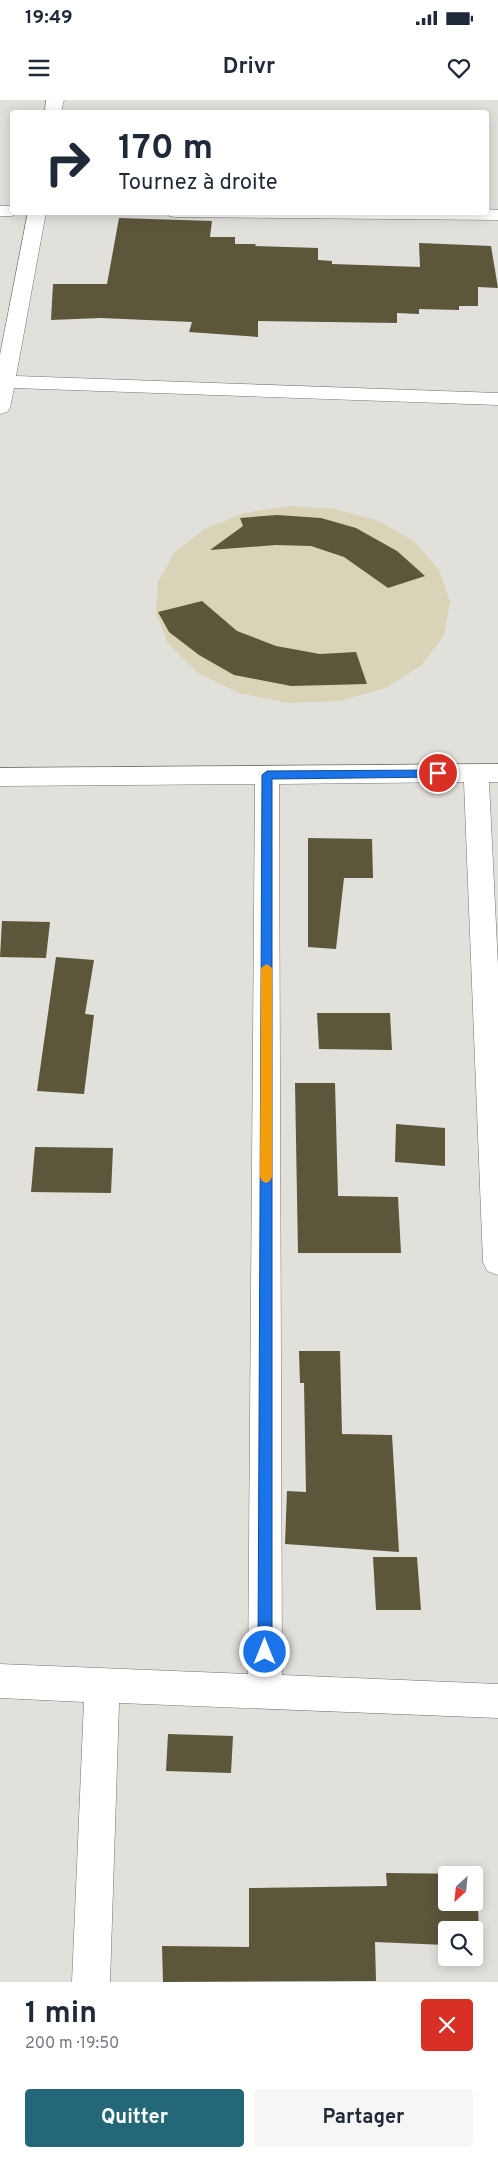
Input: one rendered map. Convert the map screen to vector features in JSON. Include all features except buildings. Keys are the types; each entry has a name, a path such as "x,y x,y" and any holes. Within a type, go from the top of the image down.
{"street":[{"path":"0,408 3,381 36,215"},
{"path":"3,381 498,399"},
{"path":"0,777 487,773 498,1262"},
{"path":"265,1692 267,775"},
{"path":"0,1681 498,1701"},
{"path":"91,1982 102,1685"}],"shaded area":[{"path":"290,506 335,509 379,521 415,542 439,570 450,602 444,635 422,665 386,688 339,701 288,703 239,693 198,673 169,645 156,614 158,582 175,552 206,528 245,513"}],"slow traffic":[{"path":"266,1177 267,968"}],"route":[{"path":"265,1652 267,775 438,773"}]}
